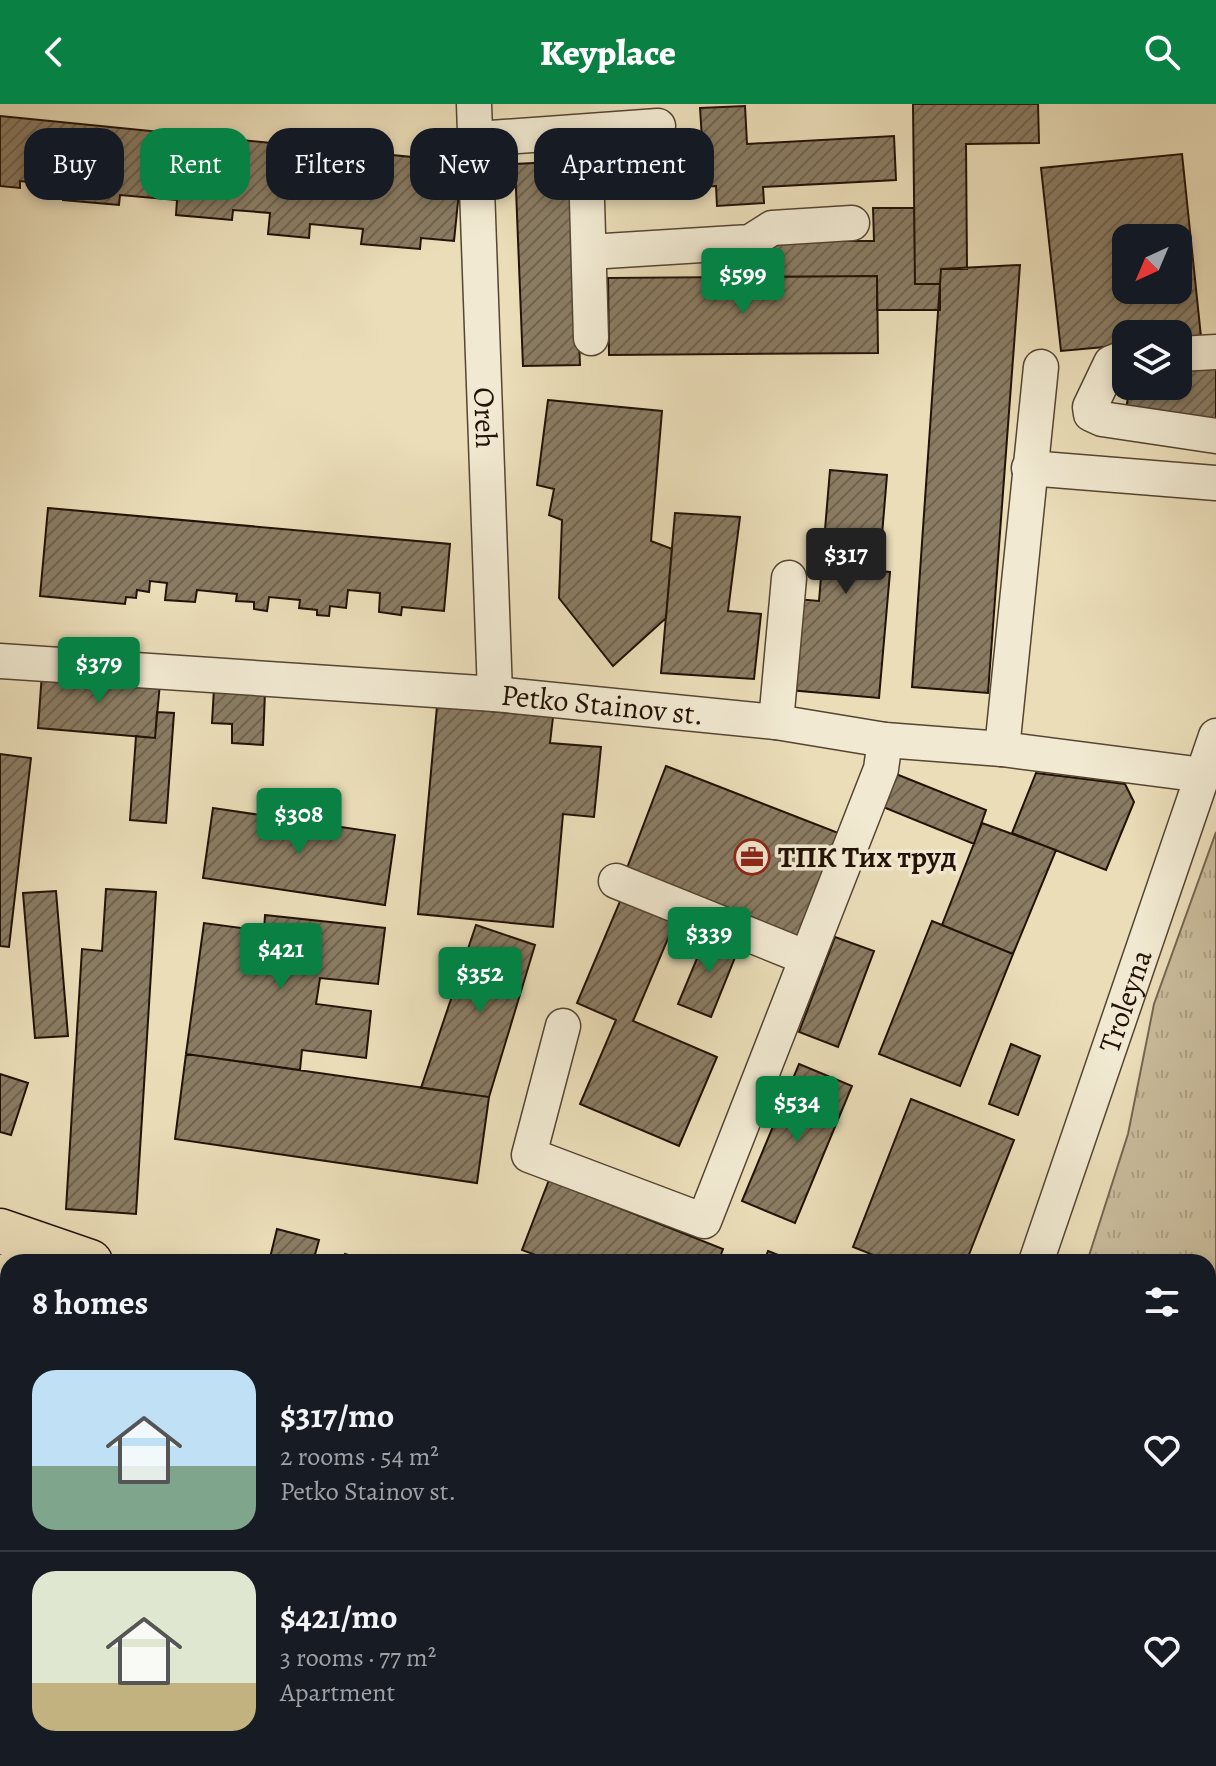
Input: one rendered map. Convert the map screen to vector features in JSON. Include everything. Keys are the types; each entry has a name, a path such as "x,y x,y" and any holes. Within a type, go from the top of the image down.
{"main road":[{"path":"0,1231 67,1254"}],"street":[{"name":"Oreh","path":"474,104 475,128"},
{"path":"634,128 658,126"},
{"name":"Oreh","path":"478,200 495,694"},
{"path":"587,200 591,338"},
{"path":"589,252 750,242 772,228 852,223"},
{"path":"1192,353 1216,352"},
{"path":"1112,363 1090,407 1091,414 1102,419 1216,436"},
{"path":"1002,749 1041,367"},
{"path":"1029,468 1216,483"},
{"path":"776,722 789,578"},
{"name":"Petko Stainov st.","path":"0,661 495,694 776,722 885,740 1002,749 1203,775"},
{"name":"Troleyna","path":"1036,1254 1216,736"},
{"path":"563,1026 529,1155 704,1221 881,769 885,740"},
{"path":"616,881 807,958"}],"green space":[{"path":"1216,832 1216,1254 1090,1254 1128,1134 1154,1004"}],"building":[{"path":"913,104 1038,104 1039,143 966,144 967,269 941,269 940,284 915,284"},
{"path":"745,106 747,144 894,136 896,180 763,187 764,203 717,206 714,128 701,128 700,108"},
{"path":"0,116 121,128 24,128 24,181 20,181 20,188 0,186"},
{"path":"124,128 140,130 140,197 124,195"},
{"path":"250,141 266,142 266,200 394,200 394,155 410,157 410,200 458,200 454,241 421,238 420,249 361,244 363,229 310,224 309,238 268,234 270,213 233,210 232,220 176,215 177,200 250,200"},
{"path":"1182,154 1189,224 1112,224 1112,304 1192,304 1192,250 1201,337 1192,338 1192,320 1112,320 1112,346 1061,351 1041,168"},
{"path":"534,163 534,200 574,200 580,365 523,366 516,200 518,164"},
{"path":"63,200 120,200 119,205"},
{"path":"873,208 914,208 915,284 940,284 940,310 877,310 877,276 766,277 766,241 874,241"},
{"path":"1020,265 988,693 912,687 941,269"},
{"path":"877,276 878,353 609,355 608,278"},
{"path":"1216,360 1216,426 1125,415 1128,400 1192,400 1192,363"},
{"path":"548,400 662,411 651,541 672,549 666,618 613,666 559,598 562,520 549,515 554,489 537,485"},
{"path":"830,470 887,475 879,571 890,572 879,698 789,690 797,599 819,601"},
{"path":"48,508 450,544 444,611 402,607 401,615 379,612 380,593 348,590 346,608 330,606 329,616 317,615 317,610 299,608 300,600 269,597 267,611 254,609 254,602 236,601 237,594 197,590 195,602 165,600 167,583 150,581 149,592 137,590 136,598 126,597 125,604 40,596"},
{"path":"675,513 740,517 728,611 761,614 754,679 661,673"},
{"path":"42,673 160,683 155,738 38,728"},
{"path":"214,688 265,691 263,745 232,743 232,724 212,723"},
{"path":"437,706 553,717 550,743 601,747 594,817 563,814 553,927 418,914"},
{"path":"157,712 174,713 166,823 130,820 136,736 155,738"},
{"path":"0,754 31,758 9,947 0,946"},
{"path":"666,766 841,834 798,944 624,876"},
{"path":"1036,773 1125,784 1134,802 1106,870 1012,833"},
{"path":"896,774 986,810 974,844 883,807"},
{"path":"213,808 395,835 385,905 203,878"},
{"path":"982,823 1056,850 1013,954 942,925"},
{"path":"106,889 156,892 136,1214 66,1209 82,949 102,951"},
{"path":"56,891 68,1036 35,1038 23,893"},
{"path":"621,899 675,922 633,1021 717,1057 679,1146 580,1104 616,1020 577,1003"},
{"path":"265,915 385,928 378,984 320,978 316,1004 371,1011 366,1058 302,1050 300,1070 186,1054 204,923 264,931"},
{"path":"932,921 1013,954 960,1086 879,1054"},
{"path":"476,925 535,945 489,1097 421,1088"},
{"path":"708,932 740,945 711,1017 678,1004"},
{"path":"835,937 874,951 838,1047 799,1032"},
{"path":"1011,1044 1040,1056 1018,1115 989,1104"},
{"path":"186,1054 489,1097 477,1183 175,1139"},
{"path":"799,1064 852,1086 795,1223 742,1201"},
{"path":"0,1074 28,1083 11,1135 0,1132"},
{"path":"911,1099 1014,1140 969,1254 871,1254 853,1247"},
{"path":"549,1180 723,1249 721,1254 533,1254 522,1250"},
{"path":"277,1229 319,1240 315,1254 271,1254"}],"place":[{"name":"ТПК Тих труд","path":"752,857"}]}
